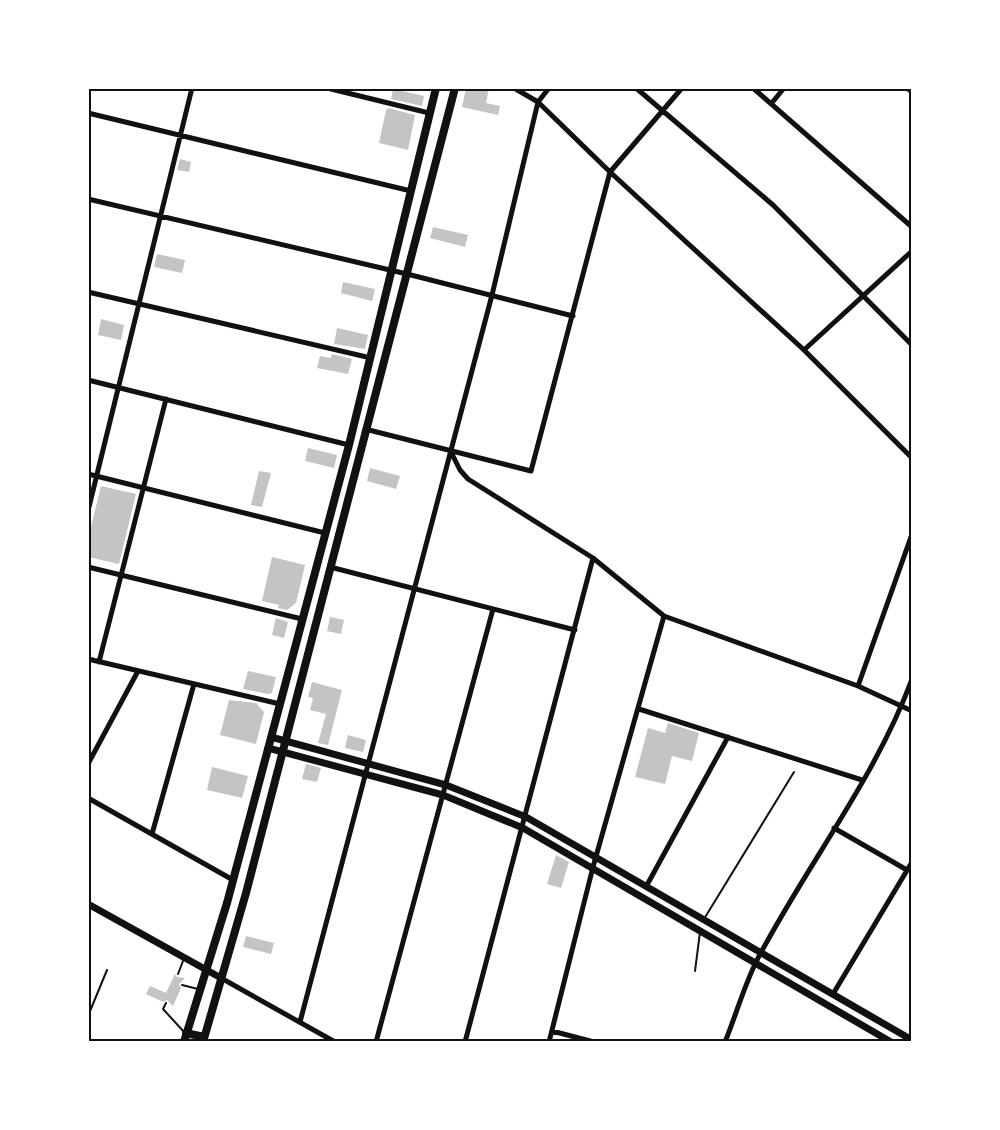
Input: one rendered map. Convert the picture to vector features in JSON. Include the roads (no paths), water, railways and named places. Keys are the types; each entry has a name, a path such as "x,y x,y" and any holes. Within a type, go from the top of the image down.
{"main road":[{"path":"436,88 349,445 233,880 185,1037 204,1039 455,88"}],"street":[{"path":"88,511 192,88"},
{"path":"327,88 354,92 429,113"},
{"path":"514,88 538,102 610,172 804,350 912,458"},
{"path":"300,1022 492,295 538,102 549,88"},
{"path":"636,88 772,205 912,345"},
{"path":"365,429 526,471 534,466 610,172 682,88"},
{"path":"753,88 912,227"},
{"path":"771,104 784,88"},
{"path":"907,88 912,92"},
{"path":"88,113 411,191"},
{"path":"88,199 392,270 573,316"},
{"path":"804,350 912,251"},
{"path":"88,292 371,358"},
{"path":"88,380 349,445"},
{"path":"99,662 166,399"},
{"path":"451,452 460,470 468,479 593,558 664,616 858,686 912,711"},
{"path":"88,474 325,533"},
{"path":"858,686 912,534"},
{"path":"465,1041 593,558"},
{"path":"88,567 302,619"},
{"path":"330,567 575,630"},
{"path":"376,1041 493,609"},
{"path":"549,1041 594,867 664,616"},
{"path":"88,659 280,704"},
{"path":"88,764 138,671"},
{"path":"726,1041 756,962 862,780 901,706 912,679"},
{"path":"152,834 194,684"},
{"path":"639,708 862,780"},
{"path":"271,737 446,785 526,817 910,1037"},
{"path":"647,885 728,737"},
{"path":"268,748 443,795 523,828 594,867 891,1041"},
{"path":"88,798 233,880"},
{"path":"834,828 907,870"},
{"path":"833,994 912,862"},
{"path":"88,904 335,1041"},
{"path":"552,1031 594,1041"}],"lane":[{"path":"704,919 794,772"},
{"path":"695,971 701,929"},
{"path":"177,974 184,958"},
{"path":"88,1016 107,970"},
{"path":"182,985 201,989"},
{"path":"166,1003 163,1009 185,1037"}]}
